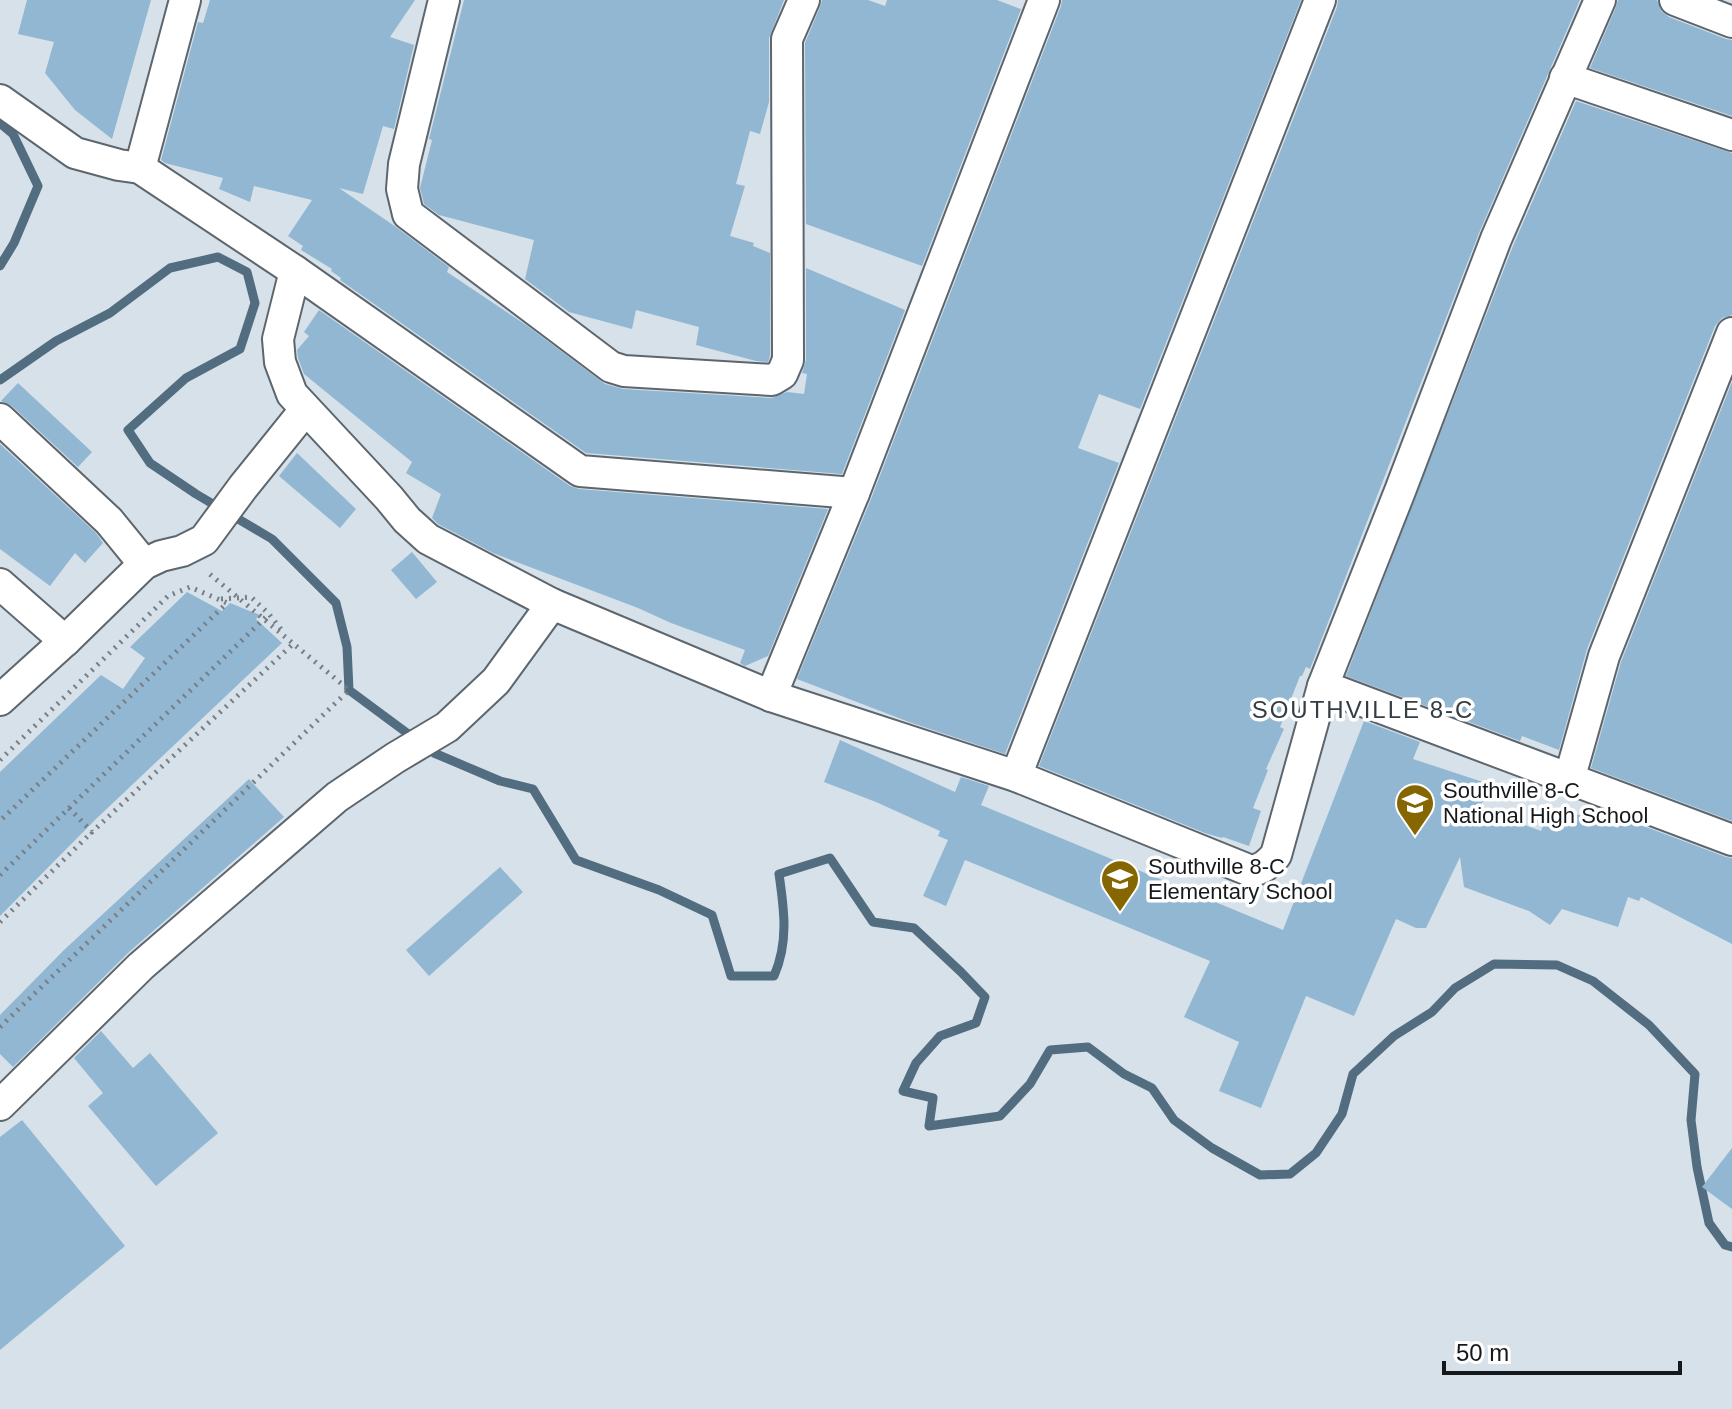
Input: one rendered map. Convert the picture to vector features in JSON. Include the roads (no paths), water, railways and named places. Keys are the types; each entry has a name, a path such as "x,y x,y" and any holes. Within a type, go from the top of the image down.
{"street":[{"path":"140,168 185,0"},
{"path":"444,0 404,164 402,189 408,214 611,367 624,371 772,380 782,374 788,360 787,39 804,0"},
{"path":"771,696 854,493 1044,0"},
{"path":"1016,776 1320,0"},
{"path":"295,271 278,339 280,362 292,394 428,539 552,604 771,696 1016,776 1251,871 1268,865 1276,855 1323,686 1496,239 1600,0"},
{"path":"1675,0 1732,22"},
{"path":"1565,78 1732,135"},
{"path":"0,100 75,153 140,168 295,271 580,471 854,493"},
{"path":"1569,780 1604,656 1732,333"},
{"path":"0,700 144,564 193,546 305,410"},
{"path":"0,419 109,521 144,564"},
{"path":"0,584 65,641"},
{"path":"0,1105 141,966 337,797 447,727 496,681 552,604"},
{"path":"1323,686 1732,840"}],"waterway":[{"path":"0,123 13,134 38,186 14,243 0,266"},
{"path":"0,380 56,341 110,313 170,268 218,257 247,272 255,303 240,349 186,378 128,430 150,463 272,539 336,603 347,647 349,690 434,753 500,781 533,789 576,860 659,890 712,915 731,976 774,976 783,938 784,913 779,874 830,858 873,922 914,928 985,997 976,1023 940,1036 916,1063 903,1091 933,1098 929,1126 1000,1116 1030,1084 1050,1050 1088,1047 1124,1074 1152,1088 1174,1120 1212,1148 1260,1175 1290,1174 1316,1153 1342,1114 1353,1074 1394,1036 1432,1012 1455,988 1494,964 1557,965 1593,981 1649,1025 1695,1074 1691,1120 1697,1167 1709,1223 1725,1245 1732,1247"}],"place":[{"name":"Southville 8-C National High School","path":"1415,837"},
{"name":"Southville 8-C Elementary School","path":"1120,913"}],"district":[{"name":"SOUTHVILLE 8-C","path":"1363,709"}]}
